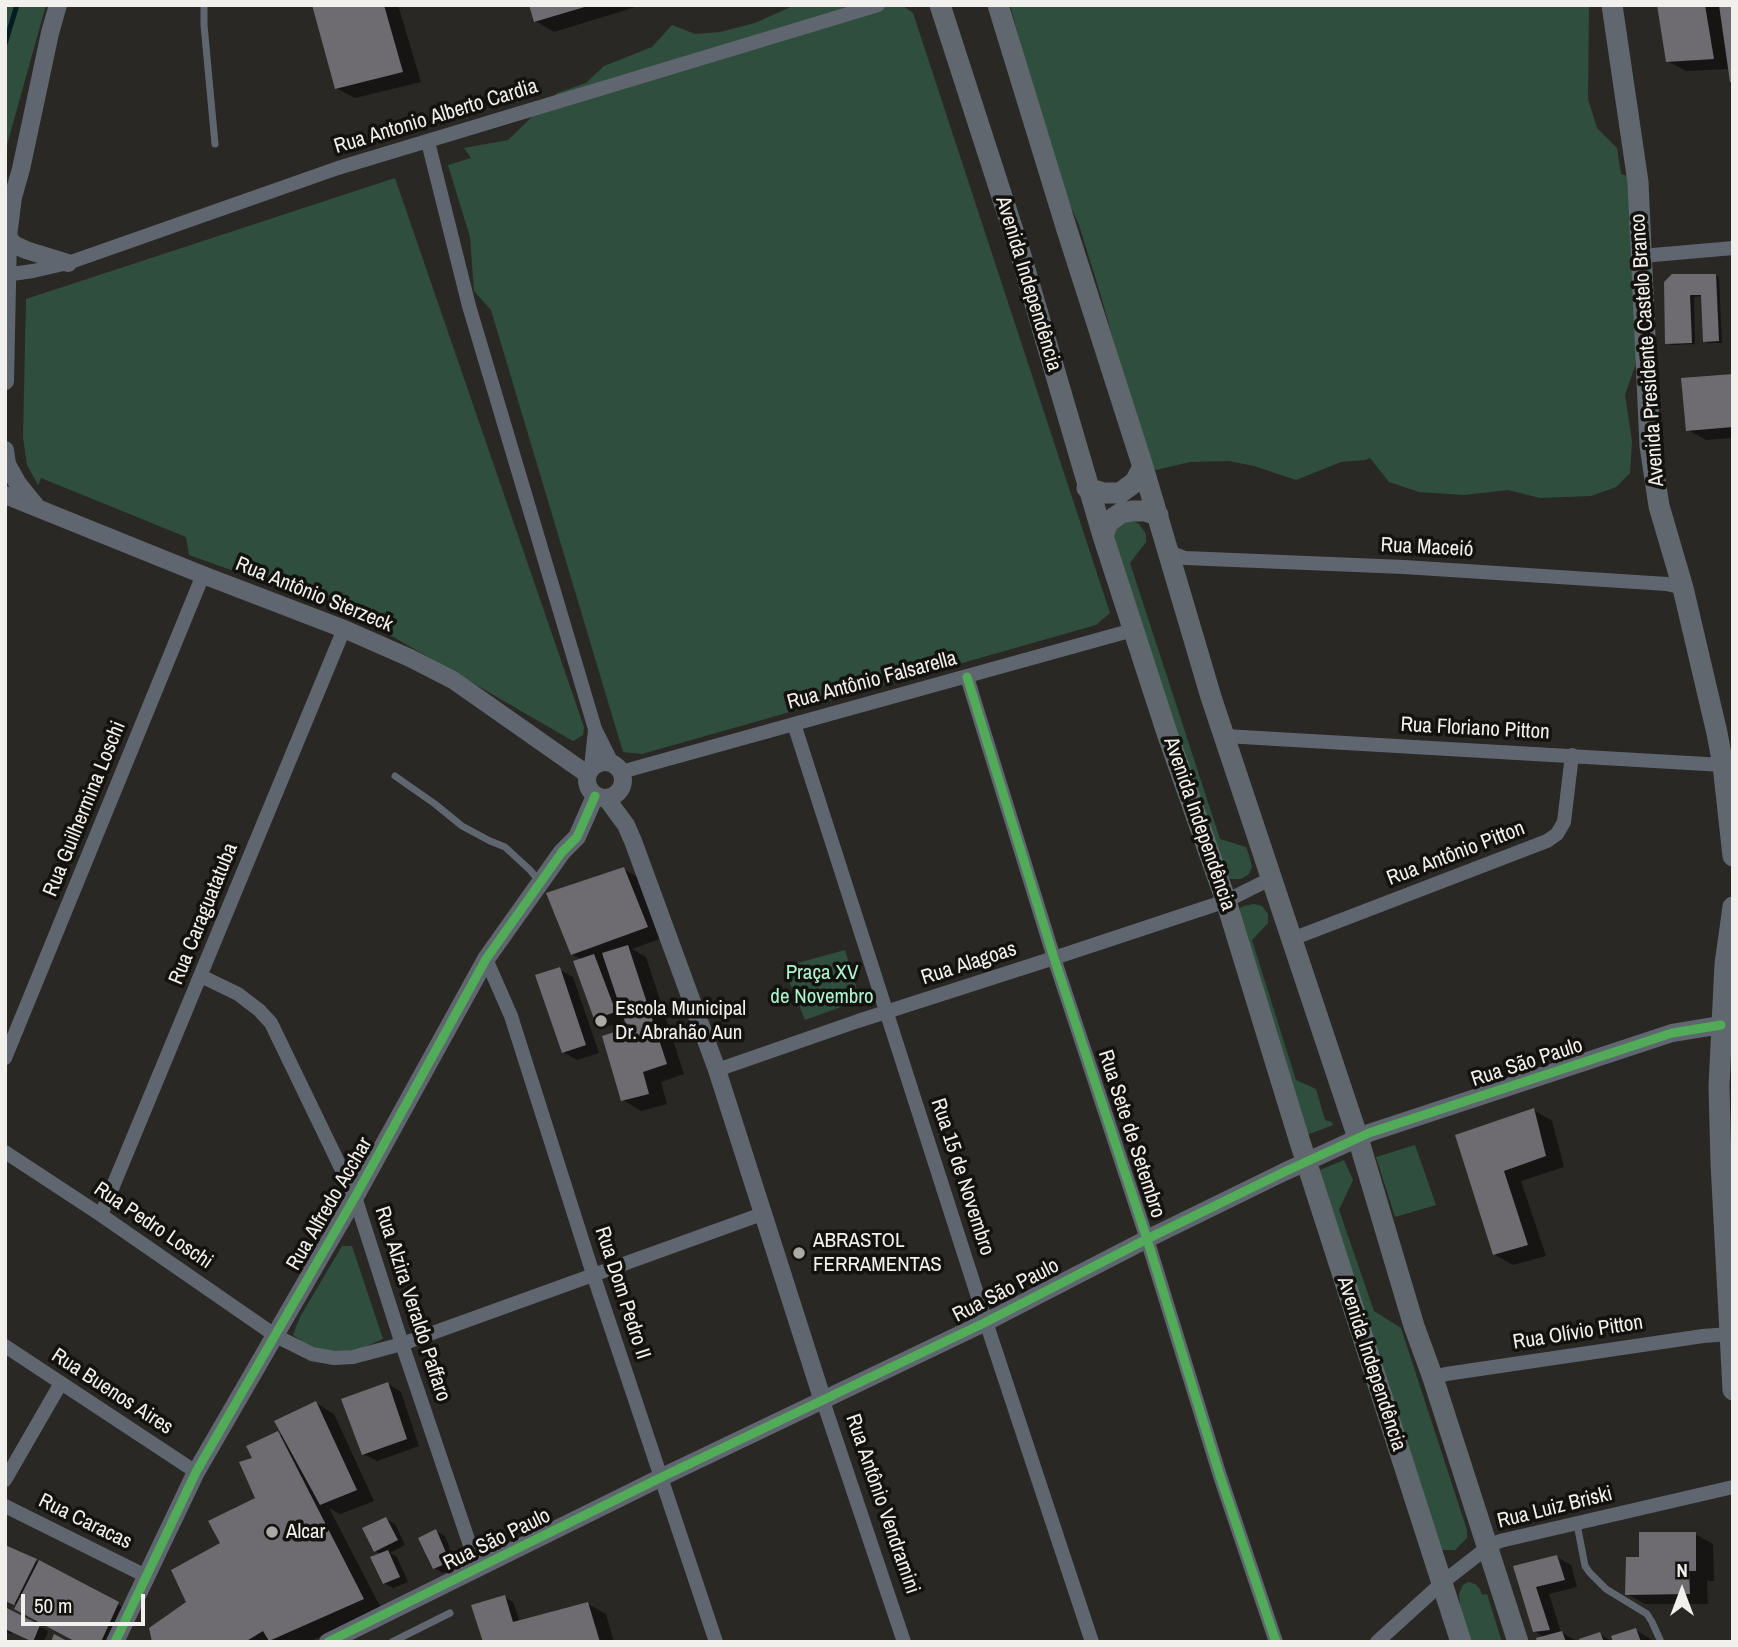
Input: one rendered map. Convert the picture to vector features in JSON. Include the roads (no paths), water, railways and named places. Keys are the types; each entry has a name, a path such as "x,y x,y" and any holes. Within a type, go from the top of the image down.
{"main road":[{"name":"Avenida Independência","path":"940,5 1019,248 1087,488 1167,733 1226,901 1461,1642"},
{"path":"998,5 1143,467 1211,697 1358,1138 1413,1326 1433,1378 1518,1642"},
{"name":"Avenida Presidente Castelo Branco","path":"1612,5 1638,183 1650,446 1659,506 1683,588 1717,733 1733,856"},
{"path":"1087,488 1104,493 1120,493 1135,482 1143,467"},
{"path":"1103,536 1108,522 1121,513 1132,510 1157,515"},
{"path":"1733,907 1725,964 1719,1086 1720,1163 1733,1390"}],"street":[{"path":"5,381 8,236 13,197 58,5"},
{"name":"Rua Antonio Alberto Cardia","path":"7,275 68,263 338,168 878,5"},
{"path":"428,142 470,306 595,729 618,773 618,792 613,796 600,797 588,788 586,781 595,729"},
{"path":"8,236 13,244 26,250 68,263"},
{"path":"1642,256 1733,248"},
{"path":"5,450 7,464 18,484 37,508"},
{"name":"Rua Antônio Sterzeck","path":"5,495 344,629 410,658 453,680 589,771"},
{"name":"Rua Maceió","path":"1169,552 1185,558 1404,567 1667,584 1683,588"},
{"name":"Rua Guilhermina Loschi","path":"5,1058 203,575"},
{"name":"Rua Caraguatatuba","path":"101,1214 344,629"},
{"name":"Rua Antônio Falsarella","path":"618,773 1133,630"},
{"name":"Rua Sete de Setembro","path":"967,677 1054,958 1276,1642"},
{"name":"Rua 15 de Novembro","path":"794,724 1092,1642"},
{"name":"Rua Floriano Pitton","path":"1224,736 1723,765"},
{"name":"Rua Antônio Pitton","path":"1292,939 1547,841 1558,834 1564,822 1572,755"},
{"path":"589,771 597,763 604,762 618,773"},
{"name":"Rua Antônio Vendramini","path":"618,773 626,825 717,1070 823,1401 904,1642"},
{"name":"Rua Antônio Vendramini","path":"600,797 626,825"},
{"name":"Rua Alfredo Acchar","path":"114,1642 196,1472 355,1197 486,959 562,852 577,837 600,797"},
{"name":"Rua Alagoas","path":"717,1070 1226,901 1272,878"},
{"name":"Rua Dom Pedro II","path":"486,959 511,1016 593,1274 716,1642"},
{"name":"Rua Alzira Veraldo Paffaro","path":"201,976 238,994 271,1023 355,1197 478,1569"},
{"name":"Rua São Paulo","path":"336,1640 662,1477 986,1322 1147,1239 1358,1138 1672,1033 1721,1025"},
{"name":"Rua Pedro Loschi","path":"5,1152 101,1214 276,1336 312,1354 334,1359 353,1357 402,1344 762,1214"},
{"name":"Rua Olívio Pitton","path":"1433,1378 1730,1334"},
{"name":"Rua Buenos Aires","path":"5,1346 196,1472"},
{"path":"5,1480 61,1383"},
{"name":"Rua Luiz Briski","path":"1377,1642 1443,1582 1488,1547 1733,1487"},
{"name":"Rua Caracas","path":"5,1507 146,1576"}],"lane":[{"path":"204,5 215,144"},
{"path":"395,776 462,826 505,847 540,883"},
{"path":"1577,1524 1590,1573 1606,1589 1647,1614 1661,1642"},
{"path":"392,1642 450,1613"}],"waterway":[{"path":"5,44 17,5"}],"place":[{"name":"Escola Municipal Dr. Abrahão Aun","path":"601,1021"},
{"name":"ABRASTOL FERRAMENTAS","path":"799,1253"},
{"name":"Alcar","path":"272,1532"}],"park label":[{"name":"Praça XV de Novembro","path":"822,985"}]}
